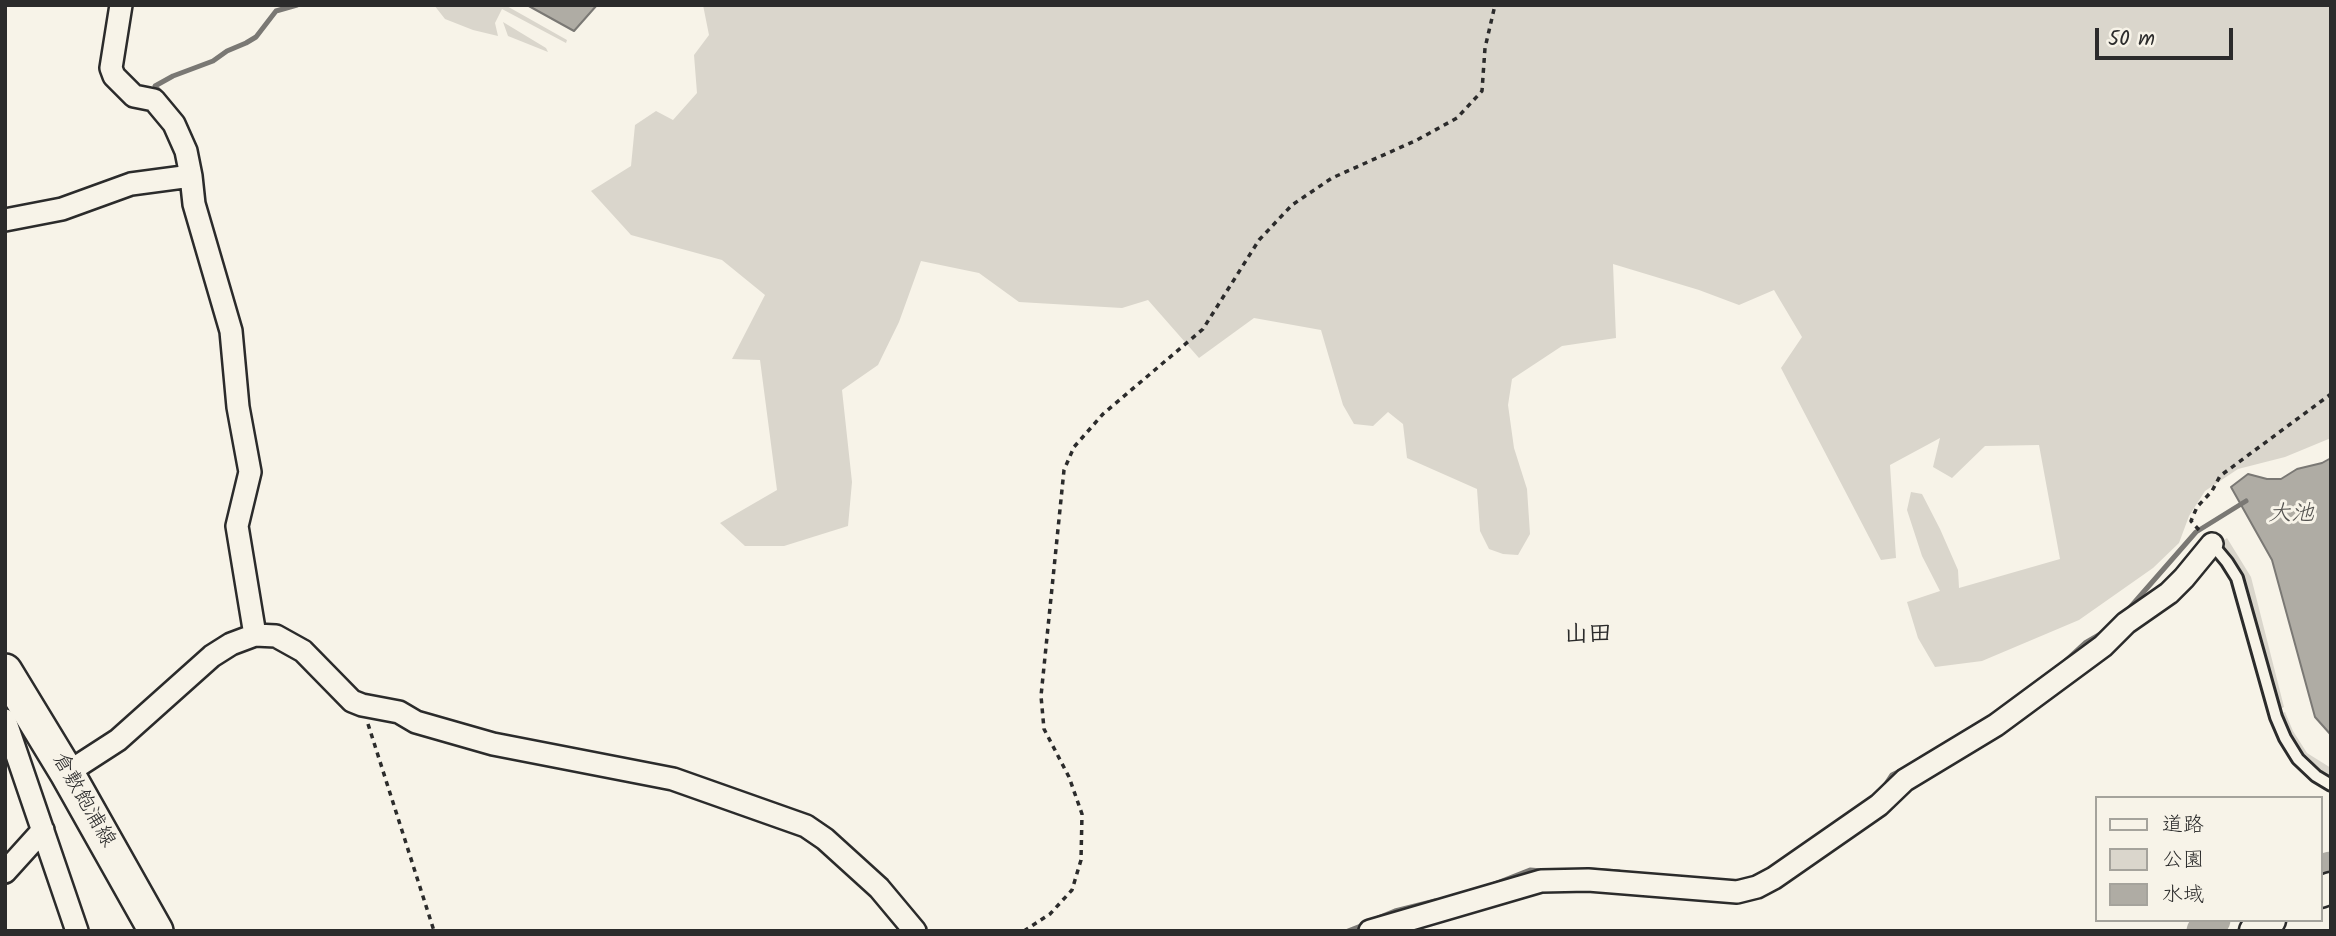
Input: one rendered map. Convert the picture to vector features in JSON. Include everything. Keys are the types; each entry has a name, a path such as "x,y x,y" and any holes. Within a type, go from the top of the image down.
{"main road":[{"name":"倉敷飽浦線","path":"5,671 156,931"}],"street":[{"path":"121,5 111,68 114,76 134,96 154,100 174,124 186,150 194,204 232,331 238,407 250,472 237,526 255,635"},
{"path":"5,220 62,209 131,184 191,176"},
{"path":"1370,931 1541,881 1588,880 1737,892 1757,887 1879,805 1912,775 1996,725 2103,646 2126,623 2169,593 2211,544"},
{"path":"66,773 118,740 212,656 231,644 255,635 276,636 303,651 352,701 362,705 399,712 416,722 493,744 673,779 806,826 825,839 879,888 915,931"},
{"path":"5,720 77,931"},
{"path":"5,873 43,830"}],"lane":[{"path":"2211,544 2237,578 2276,717 2285,738 2298,759 2316,776 2331,785"}],"path":[{"path":"1024,931 1050,914 1072,890 1082,859 1082,814 1069,777 1044,729 1041,696 1064,470 1074,447 1103,414 1203,328 1259,240 1292,205 1332,178 1417,140 1457,118 1482,91 1485,48 1495,5"},
{"path":"2196,527 2191,521 2197,507 2212,491 2220,476 2331,394"},
{"path":"362,705 434,931"}],"green space":[{"path":"434,5 505,5 567,40 566,43 502,9 495,23 498,36 473,30 445,19"},
{"path":"703,5 2331,5 2331,438 2285,457 2238,469 2205,491 2189,516 2179,543 2153,568 2079,620 1982,661 1935,667 1918,638 1907,602 1940,591 1922,556 1907,510 1911,492 1922,494 1940,529 1958,570 1959,588 2060,559 2039,445 1985,446 1952,478 1933,467 1940,438 1890,465 1896,558 1881,560 1781,368 1802,337 1774,290 1739,305 1613,264 1616,338 1562,346 1512,379 1508,405 1514,448 1527,489 1530,534 1518,555 1489,549 1480,531 1477,489 1407,458 1403,424 1388,412 1373,426 1354,424 1343,405 1321,330 1254,318 1199,358 1148,300 1122,308 1019,302 979,273 921,261 899,322 878,365 842,390 852,482 848,526 784,546 745,546 720,523 777,490 760,360 732,359 765,295 722,260 631,235 591,191 631,166 635,125 656,111 673,120 697,93 694,55 709,35"},
{"path":"503,22 546,48 548,52 508,36"},
{"path":"2227,538 2251,577 2284,707 2278,710 2247,594 2239,573 2217,545"},
{"path":"2285,712 2307,753 2331,768 2331,781 2310,766 2294,747 2279,714"}],"water":[{"path":"527,5 597,5 574,31"},
{"name":"大池","path":"2331,458 2331,735 2315,717 2272,560 2231,487 2248,474 2281,479 2297,469"}],"waterway":[{"path":"165,98 155,86 213,61 246,43 256,37 276,11 297,5"},
{"path":"2126,612 2196,532 2246,501"},
{"path":"2062,664 2085,643 2104,632"},
{"path":"1884,787 1892,775 1902,770"},
{"path":"2322,870 2331,868"},
{"path":"1492,885 1530,870 1542,871"},
{"path":"1590,870 1619,872"},
{"path":"1378,918 1435,901"},
{"path":"2203,931 2212,922"},
{"path":"1348,931 1366,924"}],"district":[{"name":"山田","path":"1588,637"}]}
